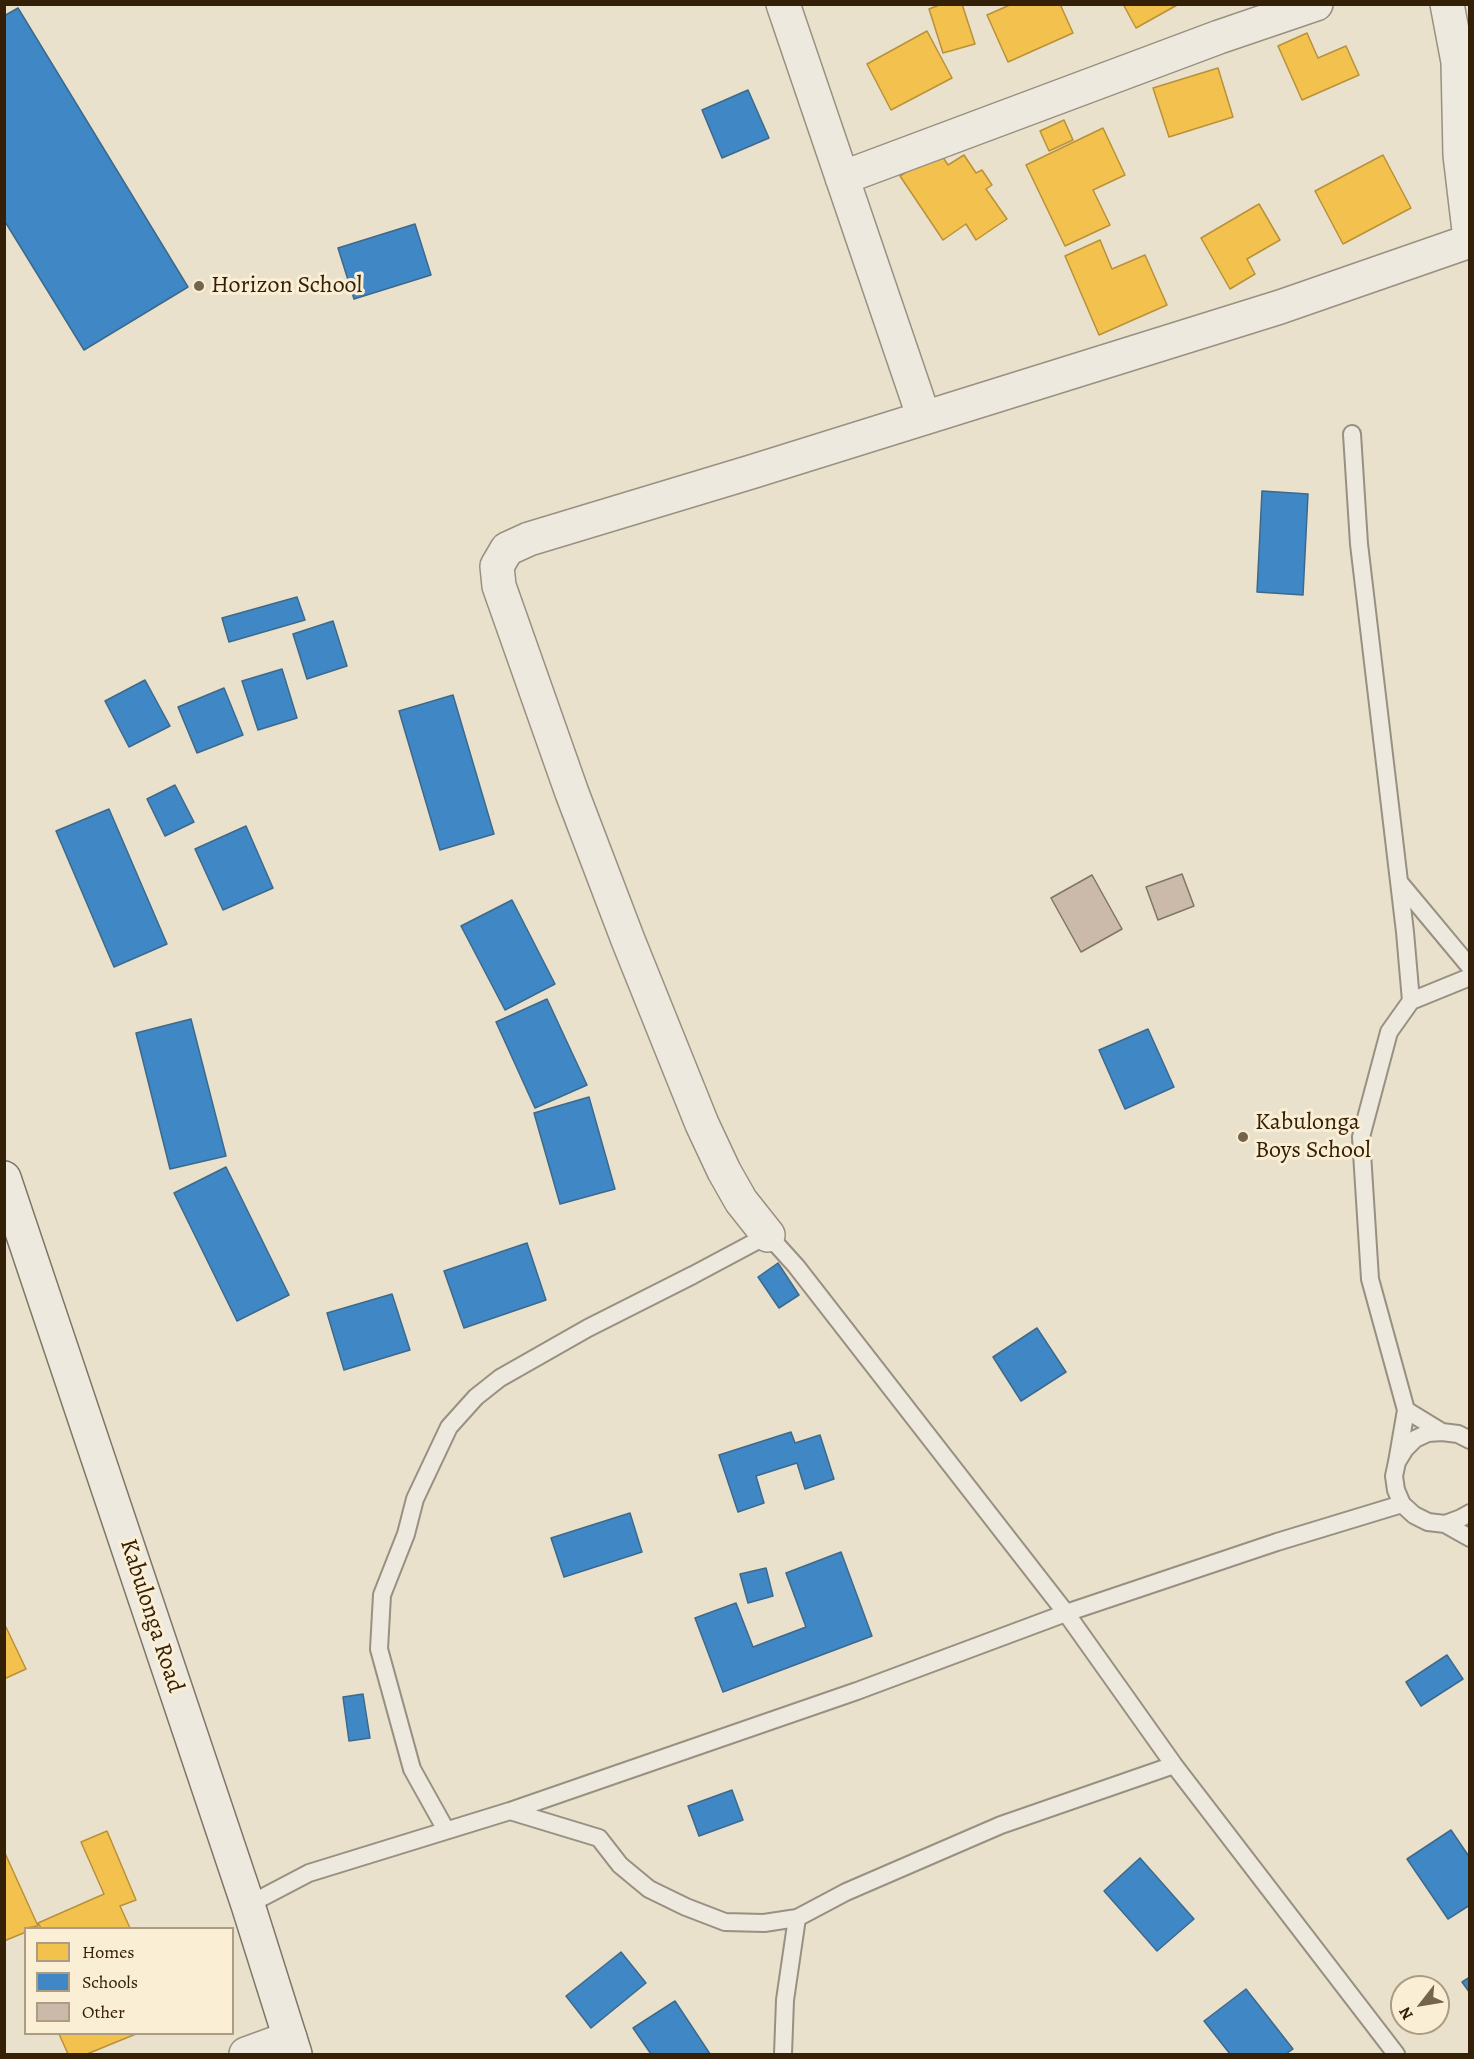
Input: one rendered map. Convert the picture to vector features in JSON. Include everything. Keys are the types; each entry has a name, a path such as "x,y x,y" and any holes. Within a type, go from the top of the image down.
{"street":[{"path":"783,4 924,418"},
{"path":"842,178 1219,37 1316,4"},
{"path":"768,1234 741,1201 702,1124 572,793 499,586 497,566 507,549 529,539 1280,307 1470,240 1460,154 1458,62 1447,4"},
{"name":"Kabulonga Road","path":"4,1178 248,1905 293,2046"},
{"path":"246,2055 293,2046"}],"lane":[{"path":"1352,434 1359,544 1411,1000"},
{"path":"1399,882 1470,967"},
{"path":"1470,977 1411,1000 1389,1032 1360,1137 1370,1279 1406,1410 1394,1476 1396,1490 1402,1504 1414,1515 1428,1522 1445,1524 1470,1538"},
{"path":"446,1830 412,1769 379,1649 382,1595 406,1534 414,1499 449,1427 476,1397 500,1378 588,1328 768,1234 803,1275 1066,1613 1174,1765 1396,2055"},
{"path":"1406,1410 1442,1432"},
{"path":"1397,1462 1415,1439 1428,1433 1458,1434 1470,1440"},
{"path":"248,1905 309,1873 510,1811 857,1691 1066,1613 1277,1542 1402,1504"},
{"path":"1445,1524 1470,1513"},
{"path":"510,1811 599,1838 620,1865 649,1889 686,1907 725,1922 764,1923 797,1918 857,1887 1001,1825 1174,1765"},
{"path":"783,2055 786,2000 797,1918"}],"building: Homes":[{"path":"942,4 962,4 975,44 943,53 929,9"},
{"path":"1012,4 1060,4 1073,33 1008,62 987,15"},
{"path":"1123,4 1179,4 1136,28"},
{"path":"927,31 952,78 891,110 867,64"},
{"path":"1307,33 1318,58 1346,46 1359,75 1302,100 1278,46"},
{"path":"1218,68 1233,117 1169,137 1153,88"},
{"path":"1064,120 1073,140 1049,151 1040,131"},
{"path":"1103,128 1125,175 1093,190 1110,225 1065,246 1026,165"},
{"path":"939,151 948,165 964,155 976,173 982,170 992,185 986,189 1007,219 976,240 966,224 943,240 900,176"},
{"path":"1383,155 1411,208 1343,244 1315,191"},
{"path":"1259,204 1280,240 1247,259 1255,274 1230,289 1201,238"},
{"path":"1100,240 1112,269 1145,255 1167,305 1099,335 1065,256"},
{"path":"4,1623 26,1669 4,1679"},
{"path":"107,1831 136,1900 120,1906 130,1927 40,1927 38,1923 104,1894 81,1842"},
{"path":"4,1851 38,1926 24,1927 24,1933 4,1941"},
{"path":"59,2035 134,2035 87,2054 68,2054"}],"building: Schools":[{"path":"18,8 188,287 84,350 4,220 4,16"},
{"path":"748,90 769,138 722,158 702,110"},
{"path":"415,224 431,275 354,299 338,248"},
{"path":"1262,491 1308,494 1303,595 1257,592"},
{"path":"297,597 305,620 229,642 222,618"},
{"path":"333,621 347,666 307,679 293,634"},
{"path":"282,669 297,718 258,730 242,681"},
{"path":"145,680 170,726 129,747 105,701"},
{"path":"224,688 243,735 197,753 178,707"},
{"path":"453,695 494,834 440,850 399,711"},
{"path":"175,785 194,822 165,836 147,799"},
{"path":"109,809 167,944 114,967 56,831"},
{"path":"246,826 273,888 223,910 195,849"},
{"path":"512,900 555,984 505,1010 461,926"},
{"path":"547,999 587,1085 535,1108 496,1022"},
{"path":"191,1019 226,1156 170,1169 136,1033"},
{"path":"1148,1029 1174,1087 1125,1109 1099,1050"},
{"path":"589,1097 615,1189 560,1204 534,1113"},
{"path":"226,1167 289,1295 237,1321 174,1193"},
{"path":"527,1243 546,1300 464,1328 444,1271"},
{"path":"778,1263 799,1295 779,1308 758,1277"},
{"path":"392,1294 410,1350 344,1370 327,1313"},
{"path":"1037,1328 1066,1372 1021,1401 993,1357"},
{"path":"791,1432 795,1443 820,1435 834,1479 805,1489 797,1463 756,1476 764,1503 738,1512 719,1455"},
{"path":"630,1513 642,1552 564,1577 551,1538"},
{"path":"841,1552 872,1636 723,1692 695,1618 736,1603 753,1647 806,1627 786,1573"},
{"path":"766,1568 773,1596 748,1603 740,1574"},
{"path":"1447,1655 1463,1679 1421,1706 1406,1682"},
{"path":"363,1694 370,1738 349,1741 343,1697"},
{"path":"732,1790 743,1820 699,1836 688,1806"},
{"path":"1451,1830 1470,1858 1470,1905 1448,1919 1407,1859"},
{"path":"1140,1858 1194,1919 1157,1951 1104,1891"},
{"path":"621,1952 646,1983 591,2028 566,1996"},
{"path":"1470,1977 1470,1993 1462,1982"},
{"path":"1246,1989 1293,2049 1286,2054 1230,2054 1204,2021"},
{"path":"675,2001 710,2054 651,2054 633,2028"}],"building: Other":[{"path":"1182,874 1194,906 1158,920 1146,887"},
{"path":"1092,875 1122,929 1081,952 1051,898"}],"place":[{"name":"Horizon School","path":"199,286"},
{"name":"Kabulonga Boys School","path":"1243,1137"}]}
